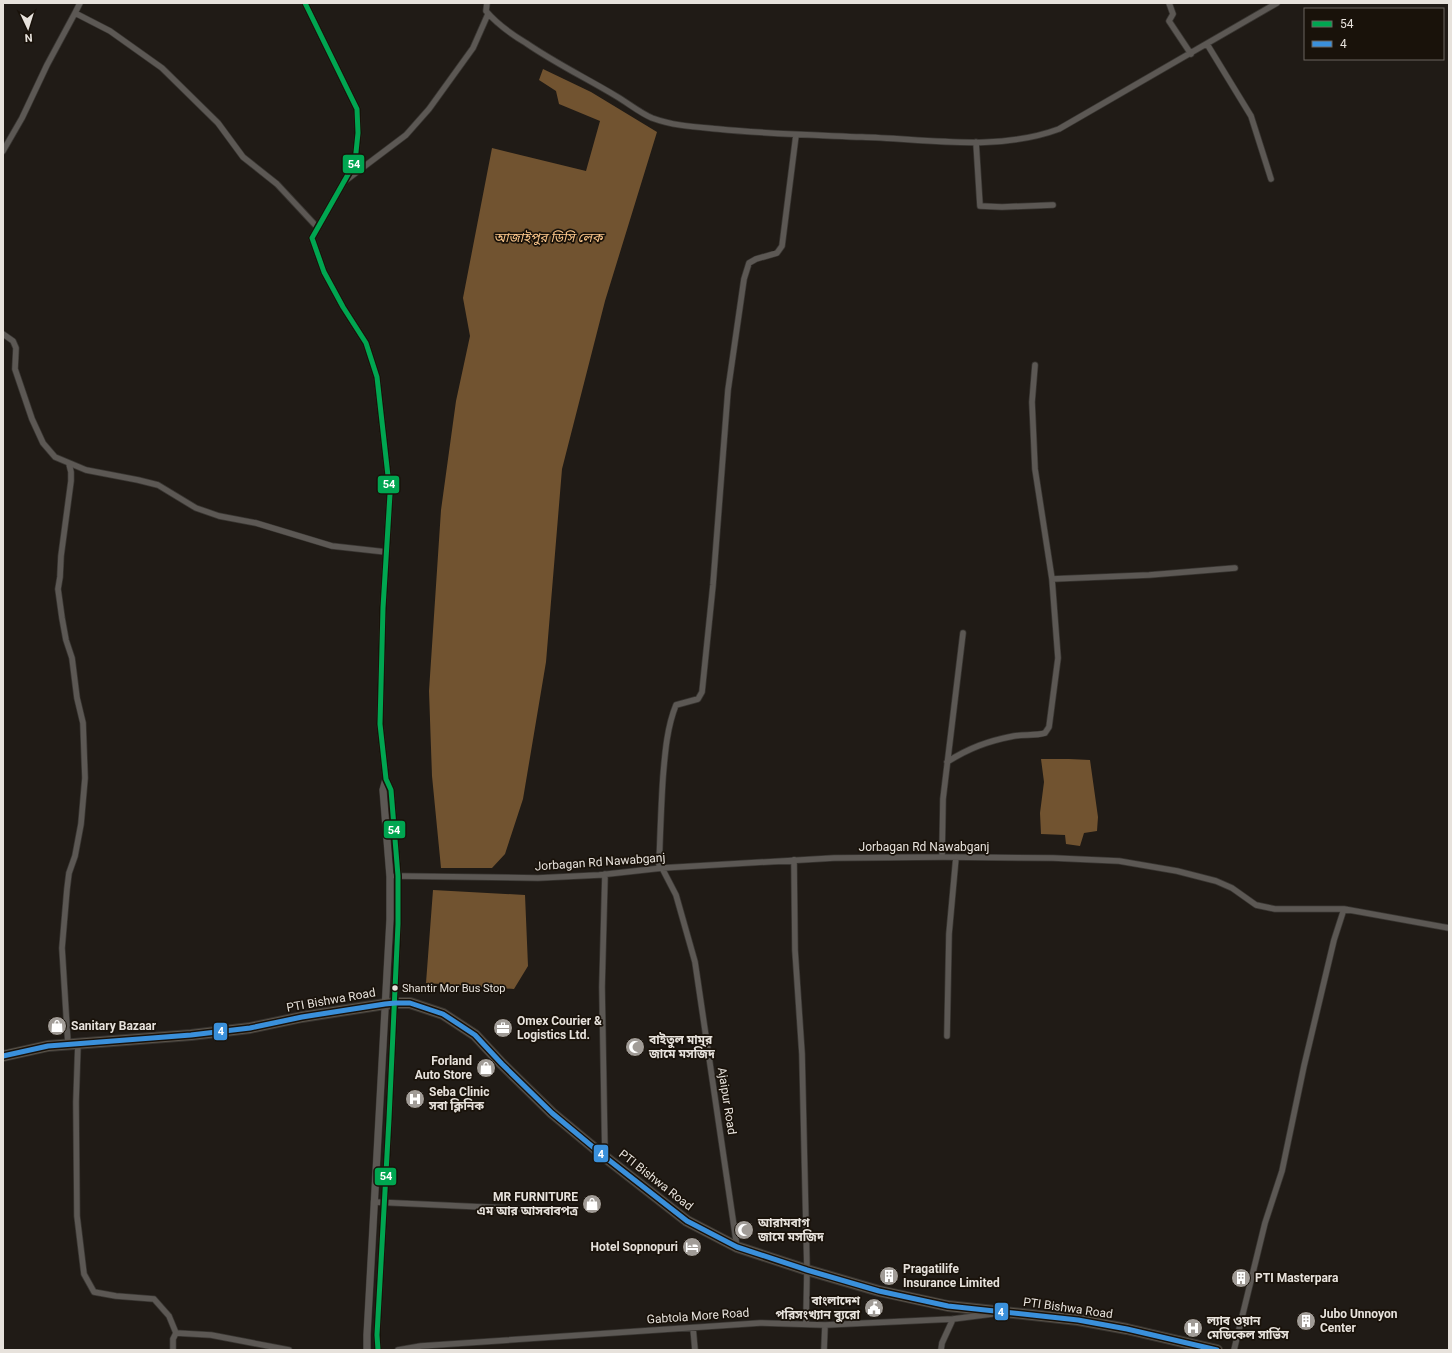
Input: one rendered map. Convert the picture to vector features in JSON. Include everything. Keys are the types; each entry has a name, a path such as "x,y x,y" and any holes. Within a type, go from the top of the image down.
{"highway":[{"name":"PTI Bishwa Road","path":"3,1056 48,1046 191,1035 250,1028 302,1017 390,1003 410,1004 443,1014 475,1035 552,1113 605,1157 687,1221 737,1247 807,1270 879,1291 948,1306 1078,1320 1135,1331 1217,1350"}],"street":[{"path":"3,151 22,118 80,3"},
{"path":"305,3 357,109 358,133 355,162 312,238 324,272 343,307 366,343 377,377 390,494 383,608 380,724 386,779 391,790 398,876 390,1003 378,1134 367,1350"},
{"path":"1169,3 1173,14 1169,21 1191,54"},
{"path":"485,4 488,14 507,31 539,52 651,117 679,125 763,134 976,142 1023,139 1042,136 1059,130 1277,3"},
{"path":"75,13 110,31 126,44 162,68 218,123 243,157 277,184 318,227"},
{"path":"342,184 406,135 428,109 473,48 488,14"},
{"path":"1207,44 1251,116 1271,179"},
{"path":"660,868 660,814 666,748 674,712 676,705 698,698 702,692 712,592 728,390 744,279 749,263 756,259 777,253 782,246 796,135"},
{"path":"976,142 980,206 1002,207 1053,205"},
{"path":"3,334 12,341 16,348 15,369 32,419 43,443 55,457 86,470 138,480 158,486 196,508 219,516 256,523 332,546 386,552"},
{"path":"947,762 966,750 987,742 1015,736 1041,734 1045,733 1049,727 1058,658 1052,579 1035,469 1032,402 1035,365"},
{"path":"69,464 71,481 58,589 65,632 72,658 77,698 83,723 85,778 81,824 75,856 69,873 62,948 73,1043 76,1102 76,1208 84,1274 94,1292 116,1296 154,1299 169,1316 176,1333"},
{"path":"1052,579 1149,575 1236,568"},
{"path":"942,857 943,799 963,633"},
{"path":"378,1350 377,1336 388,1135 390,1003 390,877 383,790 386,779"},
{"path":"946,1036 949,934 956,857"},
{"name":"Jorbagan Rd Nawabganj","path":"390,877 538,878 605,874 660,868 834,858 1053,858 1119,861 1177,871 1216,881 1232,888 1256,905 1276,909 1344,909 1449,928"},
{"path":"794,860 795,950 802,1054 807,1270 806,1323"},
{"name":"Ajaipur Road","path":"660,868 676,895 695,962 737,1247"},
{"path":"605,874 602,987 605,1157"},
{"path":"1234,1350 1265,1223 1282,1171 1304,1066 1334,940 1344,909"},
{"path":"378,1134 388,1135"},
{"path":"374,1202 546,1210"},
{"name":"Gabtola More Road","path":"398,1350 428,1346 760,1323 806,1323 824,1325 953,1319 1000,1312"},
{"path":"940,1350 953,1319"},
{"path":"824,1325 824,1350"},
{"path":"693,1328 695,1350"},
{"path":"172,1350 172,1339 176,1333"},
{"path":"176,1333 211,1335 289,1350"}],"water":[{"name":"আজাইপুর ডিসি লেক","path":"543,69 591,92 657,132 605,301 562,469 546,662 523,799 505,854 492,868 441,868 432,776 429,691 441,510 456,401 470,336 463,298 492,148 586,171 600,121 559,104 556,91 539,80"},
{"path":"1041,759 1090,760 1098,817 1097,831 1084,833 1080,846 1066,844 1065,835 1041,834 1040,813 1044,782"},
{"path":"433,890 525,895 528,966 514,989 426,983"}],"transit line":[{"name":"54","path":"305,3 357,109 358,133 355,162 312,238 324,272 343,307 366,343 377,377 390,494 383,608 380,724 386,779 391,790 398,876 398,924 377,1335 378,1350"},
{"name":"4","path":"3,1056 48,1046 191,1035 250,1028 302,1017 385,1004 410,1003 443,1014 475,1035 552,1113 605,1157 687,1221 737,1247 807,1270 879,1291 948,1306 1078,1320 1127,1329 1217,1350"}],"place":[{"name":"Shantir Mor Bus Stop","path":"395,988"},
{"name":"Sanitary Bazaar","path":"57,1026"},
{"name":"Omex Courier & Logistics Ltd.","path":"503,1028"},
{"name":"বাইতুল মামুর জামে মসজিদ","path":"635,1047"},
{"name":"Forland Auto Store","path":"486,1068"},
{"name":"Seba Clinic সবা ক্লিনিক","path":"415,1099"},
{"name":"MR FURNITURE এম আর আসবাবপত্র","path":"592,1204"},
{"name":"আরামবাগ জামে মসজিদ","path":"744,1230"},
{"name":"Hotel Sopnopuri","path":"692,1247"},
{"name":"Pragatilife Insurance Limited","path":"889,1276"},
{"name":"PTI Masterpara","path":"1241,1278"},
{"name":"বাংলাদেশ পরিসংখ্যান ব্যুরো","path":"874,1308"},
{"name":"Jubo Unnoyon Center","path":"1306,1321"},
{"name":"ল্যাব ওয়ান মেডিকেল সার্ভিস","path":"1193,1328"}]}
